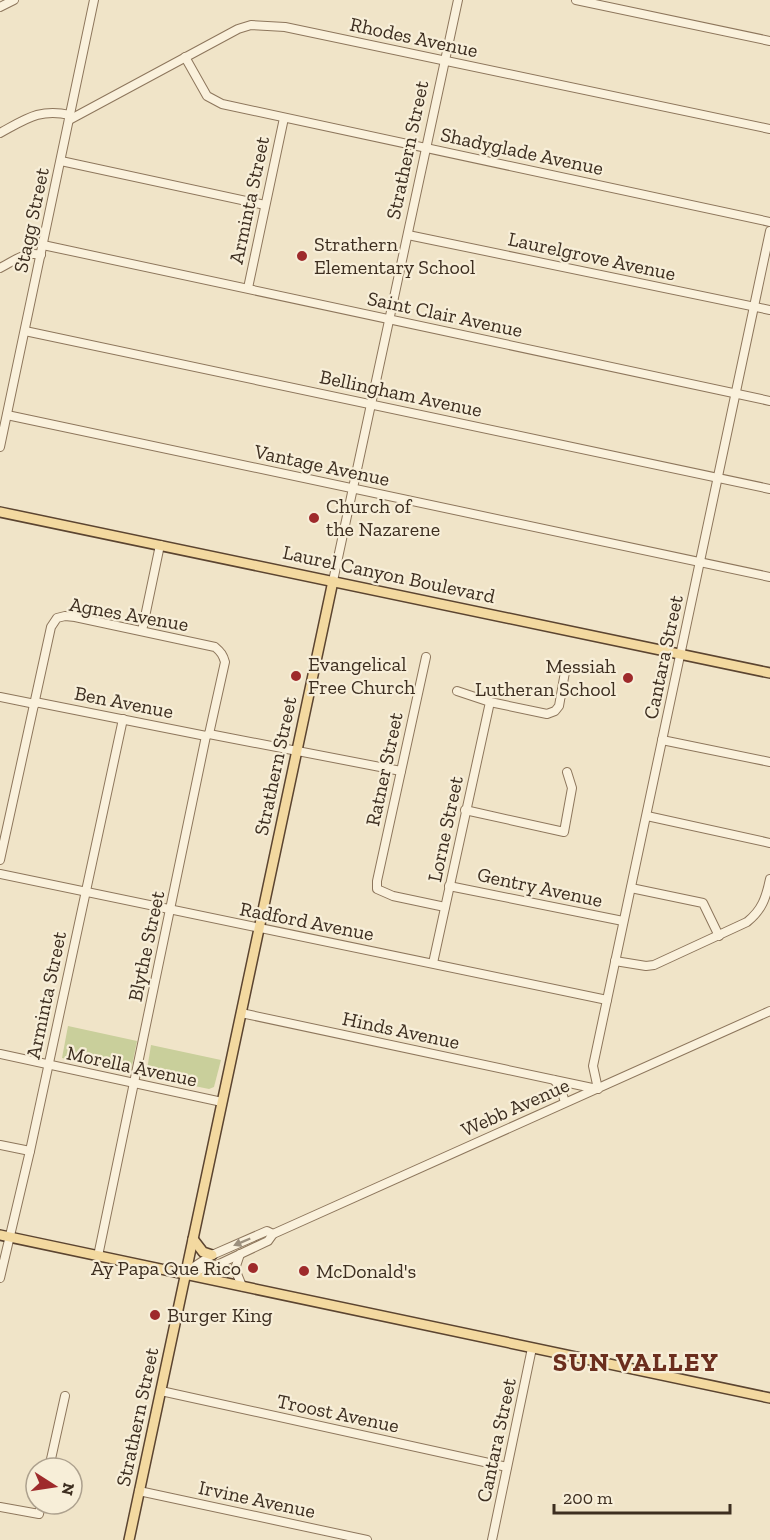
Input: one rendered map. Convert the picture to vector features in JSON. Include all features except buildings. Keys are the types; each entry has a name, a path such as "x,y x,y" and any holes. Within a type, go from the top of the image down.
{"main road":[{"name":"Laurel Canyon Boulevard","path":"0,512 770,673"},
{"name":"Strathern Street","path":"129,1540 333,581"},
{"path":"0,1235 770,1398"},
{"path":"193,1239 203,1252 212,1255"}],"street":[{"path":"0,8 14,0"},
{"name":"Stagg Street","path":"0,447 94,0"},
{"name":"Strathern Street","path":"333,581 458,0"},
{"path":"576,0 770,41"},
{"name":"Rhodes Avenue","path":"70,117 238,29 260,25 285,27 770,129"},
{"name":"Shadyglade Avenue","path":"185,57 202,89 214,101 222,105 770,222"},
{"path":"0,133 37,114 55,112 70,117"},
{"name":"Arminta Street","path":"248,288 284,118"},
{"path":"61,161 265,205"},
{"name":"Cantara Street","path":"598,1089 592,1066 770,231"},
{"name":"Laurelgrove Avenue","path":"408,235 770,310"},
{"name":"Saint Clair Avenue","path":"43,246 770,401"},
{"path":"0,268 23,255 32,253 41,255"},
{"name":"Bellingham Avenue","path":"25,330 770,489"},
{"name":"Vantage Avenue","path":"7,415 770,578"},
{"path":"142,632 160,545"},
{"name":"Agnes Avenue","path":"35,703 49,636 57,618 65,616 215,647"},
{"name":"Blythe Street","path":"98,1256 225,662 223,654 215,647"},
{"name":"Ratner Street","path":"426,657 377,889 393,896 445,907"},
{"path":"457,691 490,702 547,714 555,711 559,706 565,672"},
{"name":"Ben Avenue","path":"0,697 401,771"},
{"name":"Lorne Street","path":"433,963 490,702"},
{"path":"0,860 35,703"},
{"name":"Arminta Street","path":"0,1278 11,1238 123,719"},
{"path":"662,740 770,762"},
{"path":"465,810 564,832 572,788 567,772"},
{"path":"646,816 770,843"},
{"name":"Radford Avenue","path":"0,874 607,1000"},
{"path":"615,961 646,966 654,965 747,922 759,911 767,896 770,879"},
{"name":"Gentry Avenue","path":"449,886 623,921"},
{"name":"Gentry Avenue","path":"630,888 703,903 719,936"},
{"name":"Webb Avenue","path":"185,1273 217,1266 268,1241 273,1234 770,1011"},
{"name":"Hinds Avenue","path":"241,1013 598,1089"},
{"name":"Morella Avenue","path":"0,1054 222,1102"},
{"path":"554,1080 560,1087 565,1102"},
{"path":"0,1145 30,1151"},
{"name":"Webb Avenue","path":"185,1273 212,1255 267,1231 273,1234"},
{"path":"240,1254 235,1269 242,1286"},
{"name":"Cantara Street","path":"492,1540 532,1348"},
{"name":"Troost Avenue","path":"161,1391 507,1467"},
{"path":"52,1456 65,1396"},
{"name":"Irvine Avenue","path":"139,1491 367,1540"},
{"path":"0,1506 24,1511"}],"green space":[{"path":"68,1026 137,1041 131,1071 62,1058"},
{"path":"151,1045 221,1060 214,1087 209,1089 146,1076"}],"place":[{"name":"Strathern Elementary School","path":"302,256"},
{"name":"Church of the Nazarene","path":"314,518"},
{"name":"Evangelical Free Church","path":"296,676"},
{"name":"Messiah Lutheran School","path":"628,678"},
{"name":"Ay Papa Que Rico","path":"253,1268"},
{"name":"McDonald's","path":"304,1271"},
{"name":"Burger King","path":"155,1315"}],"district":[{"name":"SUN VALLEY","path":"636,1362"}]}
